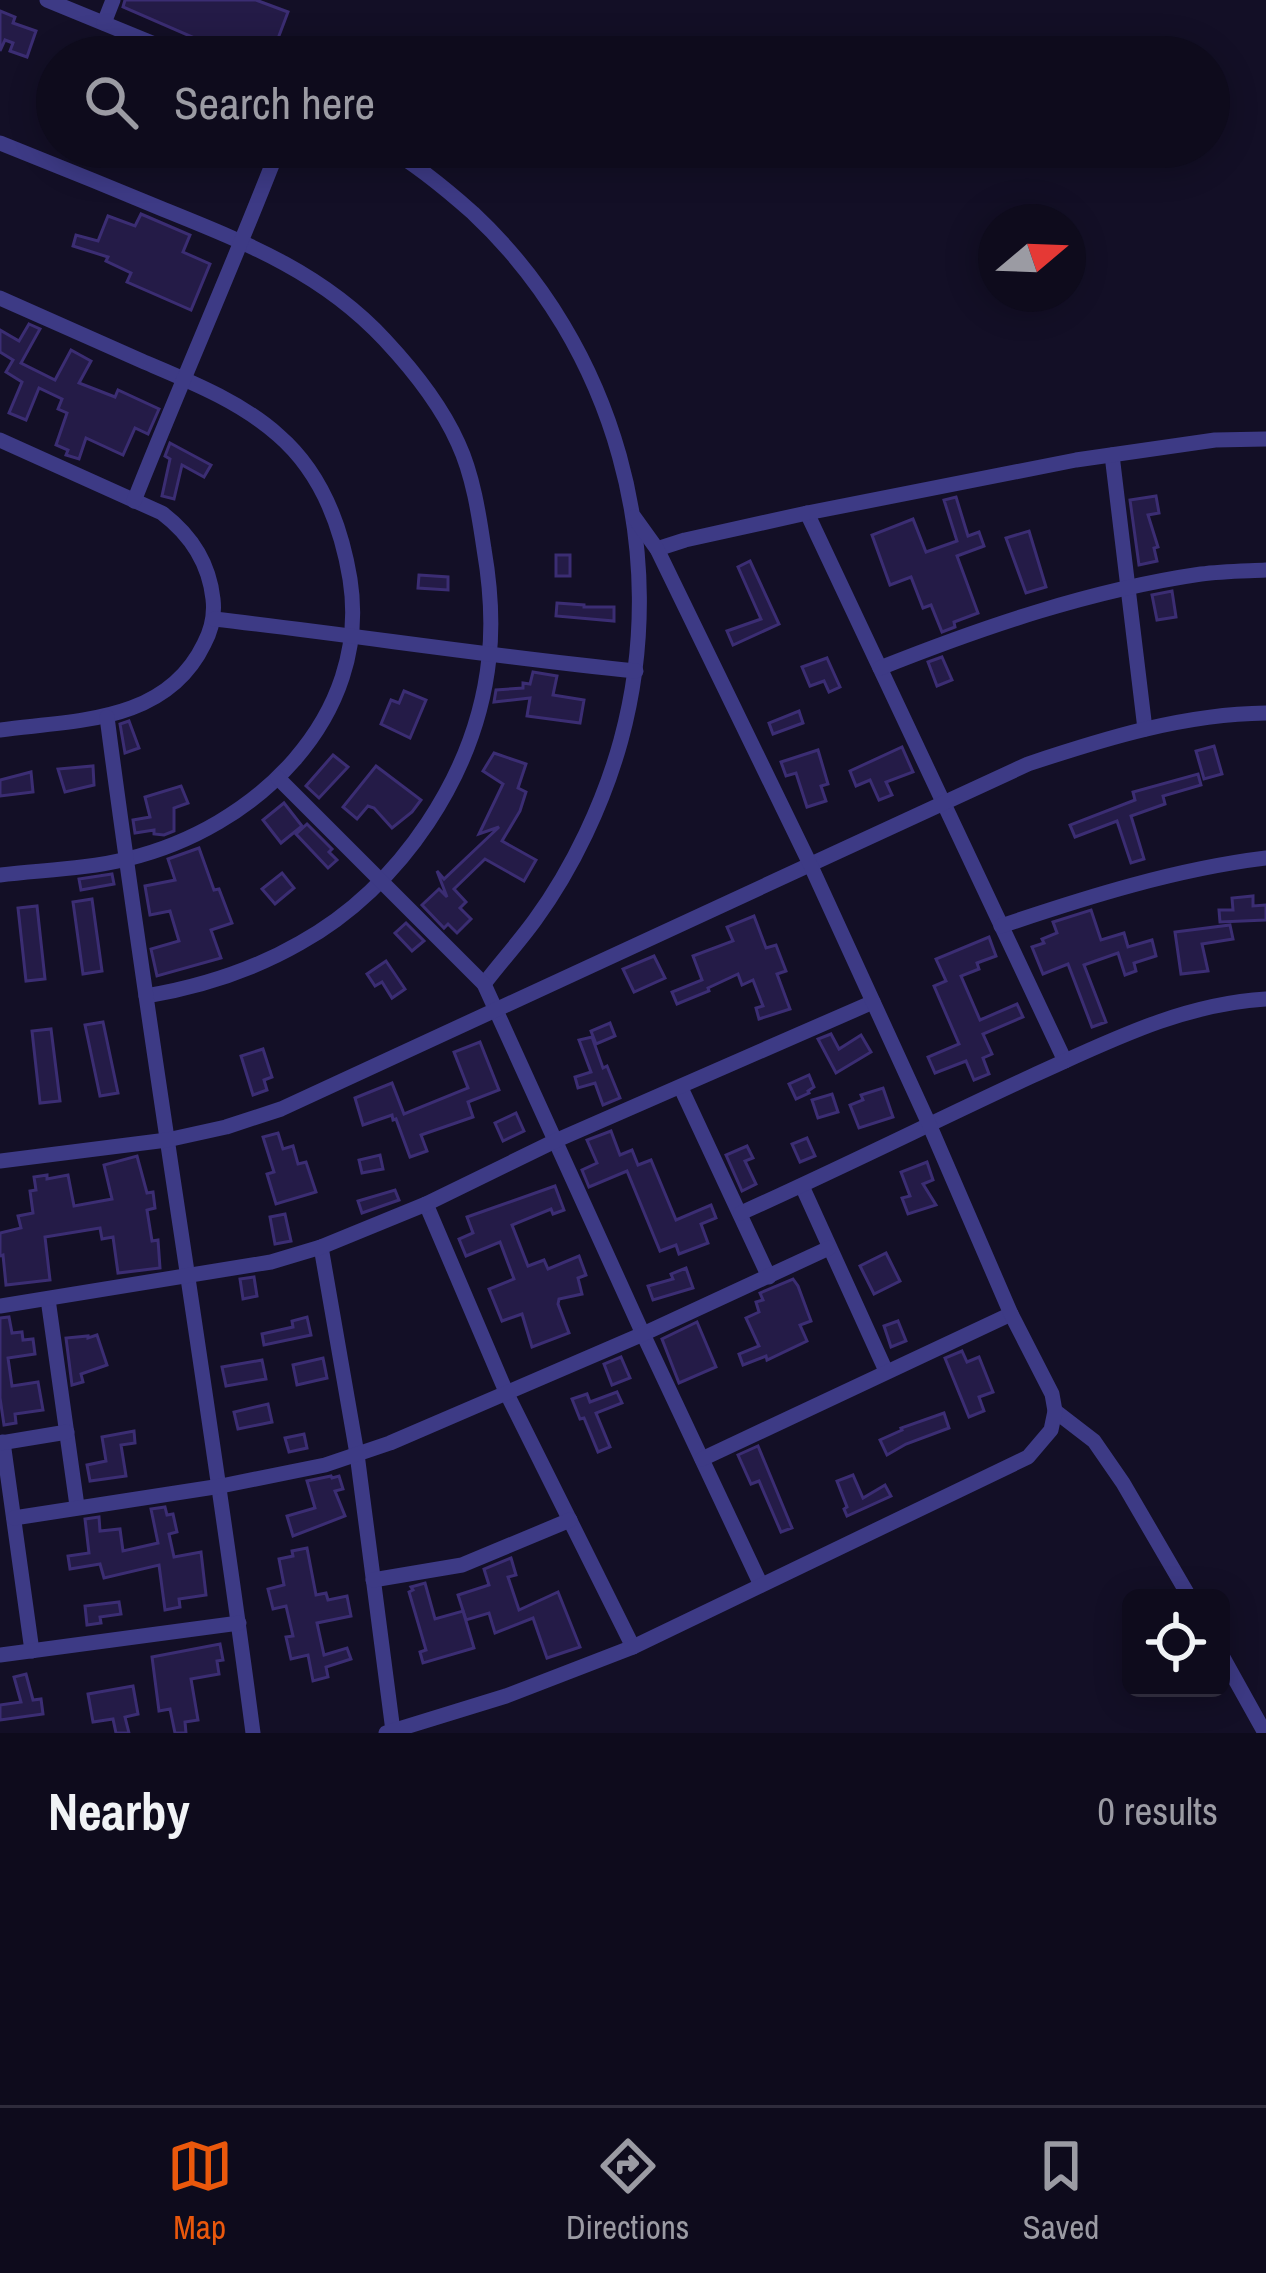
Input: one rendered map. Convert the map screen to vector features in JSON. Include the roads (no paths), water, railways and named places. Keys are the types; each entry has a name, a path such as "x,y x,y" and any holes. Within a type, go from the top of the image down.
{"street":[{"path":"47,0 135,36"},
{"path":"104,23 113,0"},
{"path":"0,143 36,158"},
{"path":"62,168 243,241 319,281 384,339 440,409 460,446 489,583 489,656 469,743 426,825 355,904 304,942 256,965 146,996"},
{"path":"134,501 271,168"},
{"path":"416,168 494,233 569,333 597,387 620,450 634,517 641,586 636,671 621,742 598,805 537,918 484,984"},
{"path":"0,298 214,393 263,423 315,478 346,554 354,605 353,635 335,698 306,747 252,800 206,829 126,859 0,875"},
{"path":"657,549 807,513 1112,455 1215,440 1266,439"},
{"path":"0,440 162,513 195,545 214,601 214,620 205,643 188,674 168,690 107,716 0,730"},
{"path":"1112,455 1145,729"},
{"path":"807,513 1065,1061"},
{"path":"322,1246 357,1454 389,1732 506,1696 634,1647 1028,1457 1051,1430 1052,1394 1011,1314 873,1001 657,549 634,517"},
{"path":"880,668 960,636 1096,596 1203,574 1266,570"},
{"path":"214,620 636,671"},
{"path":"0,1161 167,1140 281,1109 1028,764 1114,735 1266,713"},
{"path":"107,716 253,1733"},
{"path":"278,778 484,984 761,1585"},
{"path":"1001,926 1157,880 1266,858"},
{"path":"741,1213 1145,1025 1198,1008 1266,999"},
{"path":"0,1306 271,1262 322,1246 426,1204 873,1001"},
{"path":"681,1088 769,1277"},
{"path":"802,1186 886,1371"},
{"path":"426,1204 507,1394 634,1647"},
{"path":"14,1518 325,1465 507,1394 830,1248"},
{"path":"48,1299 77,1506"},
{"path":"702,1460 1011,1314"},
{"path":"1055,1411 1094,1441 1185,1589"},
{"path":"32,1651 2,1442 67,1432"},
{"path":"373,1580 462,1564 570,1520"},
{"path":"0,1655 239,1623"},
{"path":"1230,1670 1265,1733"}]}
